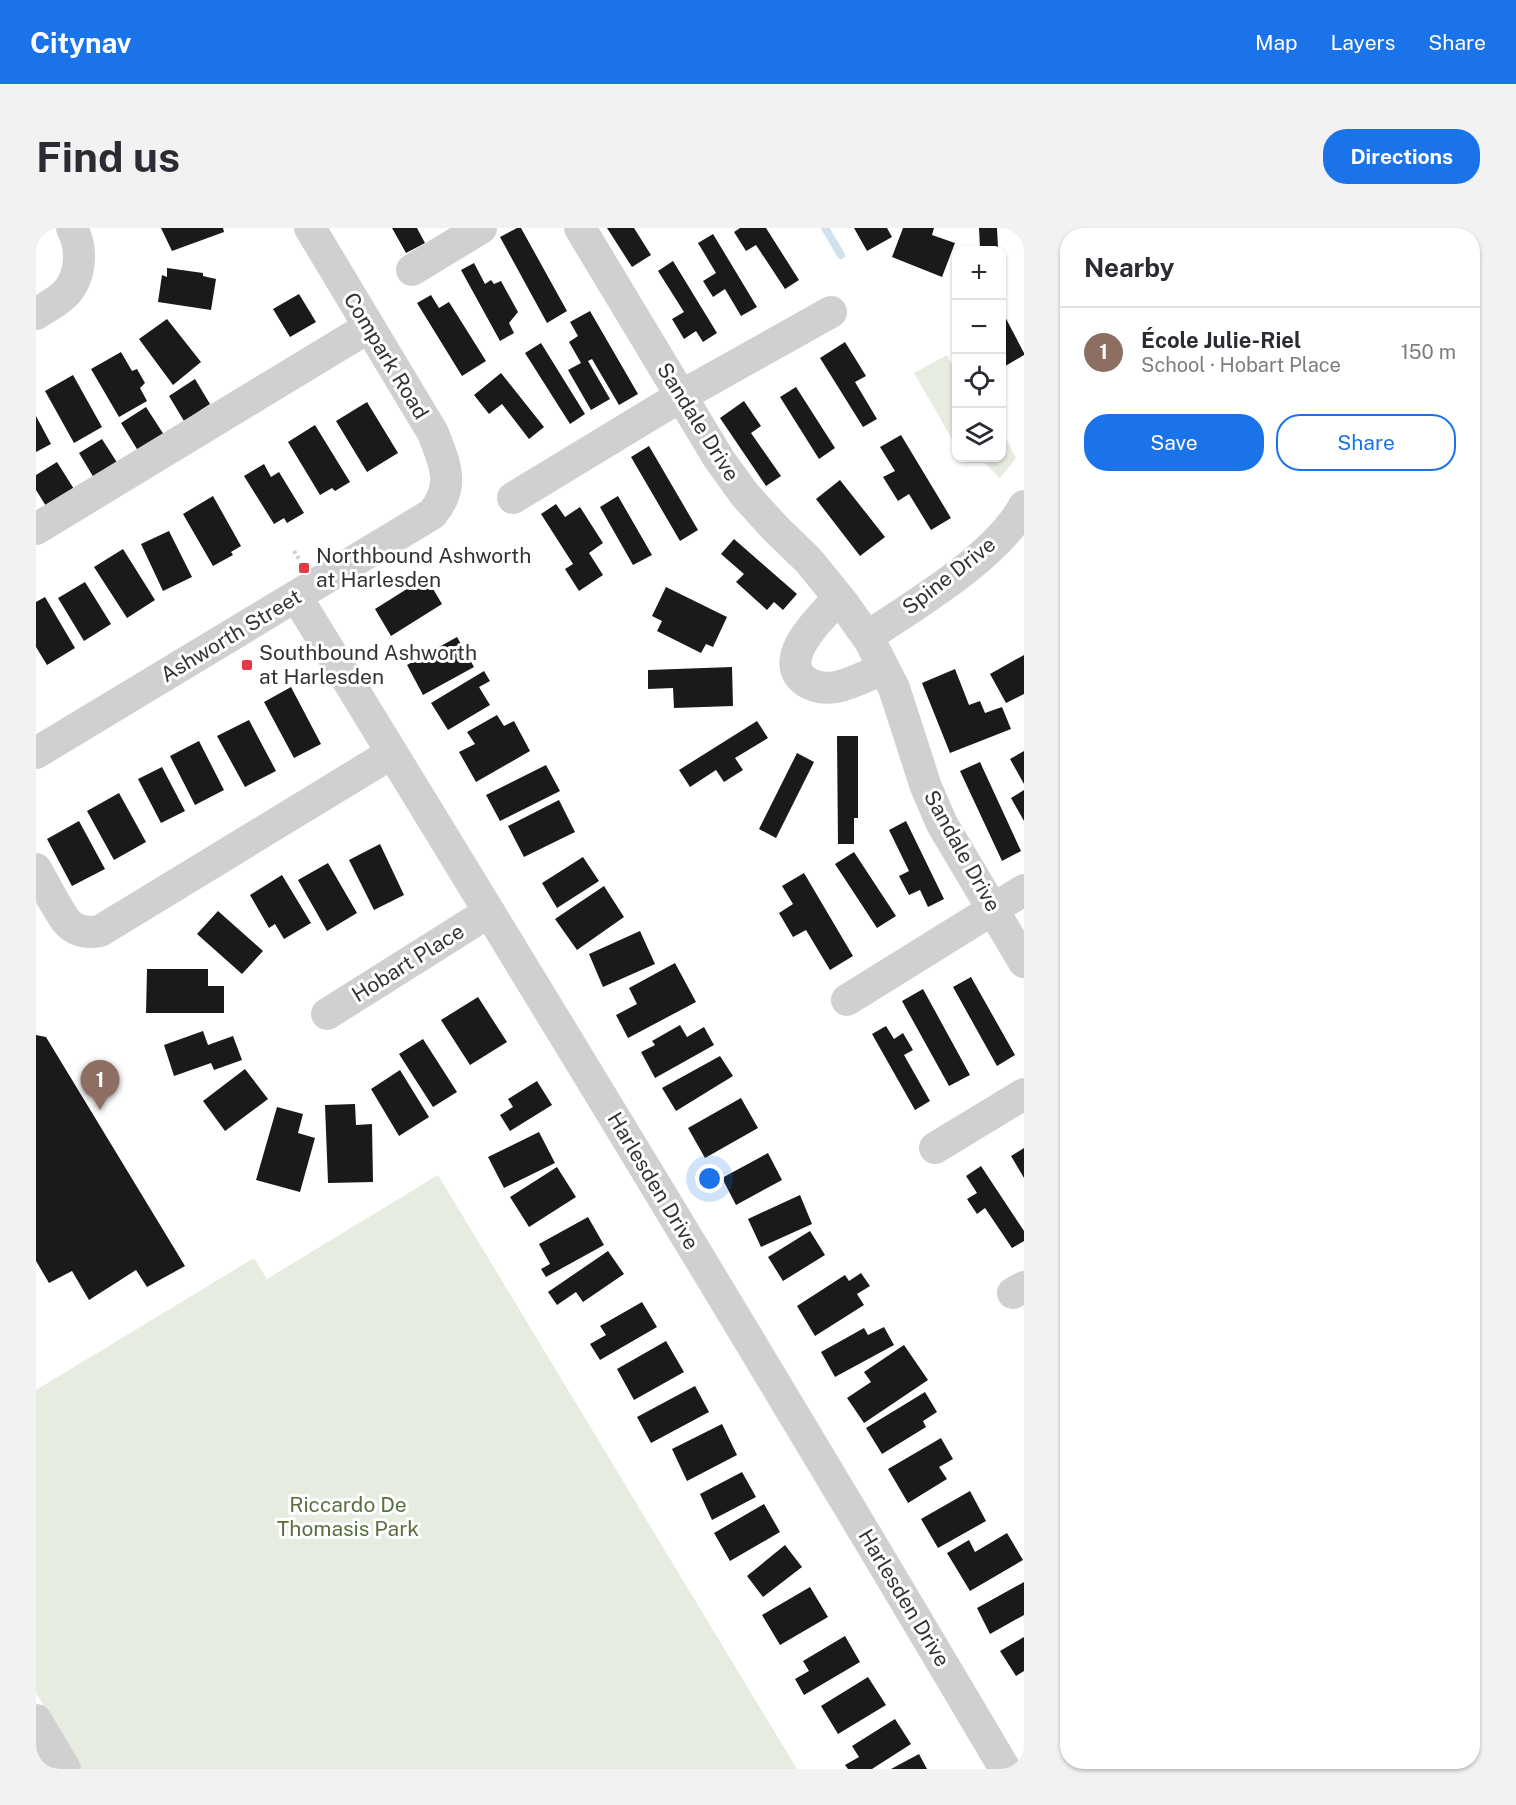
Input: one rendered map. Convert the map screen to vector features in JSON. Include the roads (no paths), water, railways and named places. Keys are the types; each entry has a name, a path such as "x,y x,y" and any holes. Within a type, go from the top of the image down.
{"street":[{"path":"36,314 68,291 75,279 79,261 78,244 72,228"},
{"name":"Compark Road","path":"310,228 433,433 444,460 447,483 445,490"},
{"path":"412,270 481,228"},
{"name":"Sandale Drive","path":"580,228 719,459 745,495 809,561 867,637 894,688 926,787 938,815 1024,962"},
{"path":"513,498 681,396 831,312"},
{"path":"36,529 369,327"},
{"name":"Ashworth Street","path":"36,753 432,514 443,501 445,490"},
{"name":"Spine Drive","path":"867,637 969,566 1006,531 1024,506"},
{"name":"Harlesden Drive","path":"296,596 872,1544 1005,1769"},
{"path":"839,598 802,640 796,667 798,675 819,688 836,687 883,669"},
{"path":"36,869 68,923 90,933 100,931 392,753"},
{"path":"847,1000 1024,890"},
{"name":"Hobart Place","path":"327,1014 489,912"},
{"path":"935,1148 1024,1094"},
{"path":"36,1720 65,1769"}],"waterway":[{"path":"825,228 841,255"}],"place":[{"name":"Northbound Ashworth at Harlesden","path":"304,568"},
{"name":"Southbound Ashworth at Harlesden","path":"247,665"},
{"name":"École Julie-Riel","path":"100,1110"}],"park label":[{"name":"Riccardo De Thomasis Park","path":"348,1517"}]}
